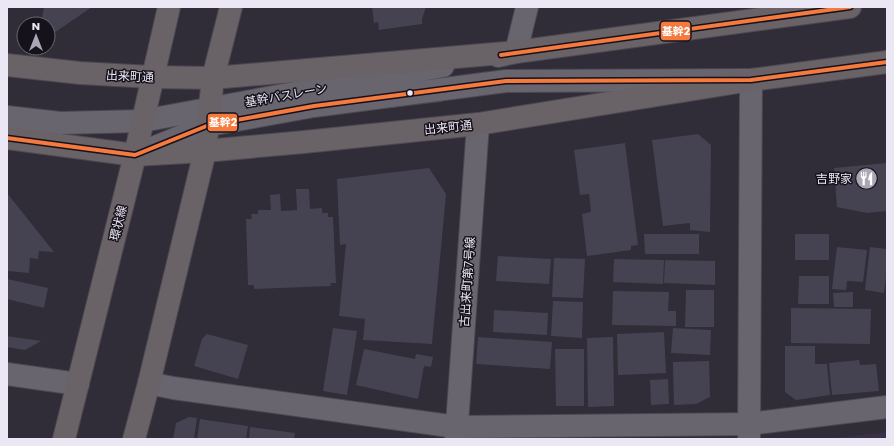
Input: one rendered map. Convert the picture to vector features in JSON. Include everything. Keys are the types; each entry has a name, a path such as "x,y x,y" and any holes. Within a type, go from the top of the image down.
{"main road":[{"name":"環状線","path":"64,439 135,155 169,7"},
{"path":"134,439 205,151 210,117 213,78 231,7"},
{"name":"出来町通","path":"7,64 80,73 152,77 213,78 516,52 850,7"},
{"name":"出来町通","path":"7,138 135,155 205,151 478,124 751,80 887,62"}],"street":[{"path":"516,52 527,7"},
{"name":"基幹バスレーン","path":"135,155 210,117 516,52"},
{"path":"749,432 751,80"},
{"name":"基幹バスレーン","path":"7,116 60,124 142,121 210,117 314,106 506,81 751,80"},
{"name":"古出来町第7号線","path":"456,433 478,124"},
{"path":"7,374 78,384"},
{"path":"149,383 456,433 749,432 887,407"}],"shaded area":[{"path":"887,432 887,439 828,439"}],"building":[{"path":"44,7 92,7 56,32 56,16 42,16"},
{"path":"372,7 426,7 422,24 379,30 378,22 374,23"},
{"path":"442,96 442,102 381,109 380,104"},
{"path":"698,134 711,145 710,232 690,230 690,223 663,226 652,140"},
{"path":"625,143 638,245 631,246 631,250 587,256 582,214 591,212 589,194 580,195 574,150"},
{"path":"887,163 887,211 867,213 837,207 834,168"},
{"path":"429,168 446,194 432,344 363,340 365,319 339,316 346,244 340,245 337,179"},
{"path":"296,189 309,189 310,209 322,208 322,213 328,213 328,217 333,217 336,283 330,283 331,286 254,289 254,285 248,285 246,219 252,219 251,214 258,214 258,210 271,210 270,195 280,194 281,211 297,210"},
{"path":"7,193 54,252 39,251 38,259 30,258 29,273 7,271"},
{"path":"644,234 699,234 699,254 645,254"},
{"path":"795,234 829,234 829,260 795,260"},
{"path":"837,247 867,250 863,282 847,281 846,290 832,289"},
{"path":"870,247 887,249 887,269 884,293 865,290"},
{"path":"498,256 551,259 549,284 496,281"},
{"path":"554,258 585,259 583,298 552,297"},
{"path":"614,259 664,260 663,284 613,282"},
{"path":"665,260 715,261 715,285 664,283"},
{"path":"799,276 829,276 829,304 798,304"},
{"path":"7,279 48,288 44,308 7,299"},
{"path":"686,290 714,290 714,327 685,327"},
{"path":"613,291 669,292 668,311 676,311 676,326 612,325"},
{"path":"853,292 853,307 834,307 833,293"},
{"path":"553,301 583,302 582,338 551,336"},
{"path":"791,308 871,309 870,344 791,343"},
{"path":"494,310 548,313 547,335 493,332"},
{"path":"333,328 357,331 347,395 323,391"},
{"path":"673,328 711,330 710,355 671,353"},
{"path":"664,332 666,373 618,375 617,334"},
{"path":"207,334 248,345 238,379 194,366 202,339"},
{"path":"7,336 41,341 25,350 7,347"},
{"path":"478,337 552,342 550,369 476,364"},
{"path":"613,337 614,406 588,407 587,338"},
{"path":"785,346 815,346 815,364 827,364 830,395 796,400 785,392"},
{"path":"364,349 415,359 416,354 433,357 431,367 424,366 418,399 356,385"},
{"path":"555,349 584,349 584,406 556,406"},
{"path":"859,360 860,365 876,364 879,391 832,395 829,363"},
{"path":"709,361 710,397 696,404 674,405 673,362"},
{"path":"668,379 669,404 651,405 650,380"},
{"path":"189,417 197,418 194,439 173,439 176,423"},
{"path":"200,419 248,426 246,439 197,439"},
{"path":"250,427 295,433 294,439 249,439"}],"transit line":[{"name":"基幹2","path":"501,55 850,7"},
{"name":"基幹2","path":"7,138 135,155 209,125 314,106 506,81 751,80 887,62"}],"place":[{"name":"吉野家","path":"867,178"}]}
